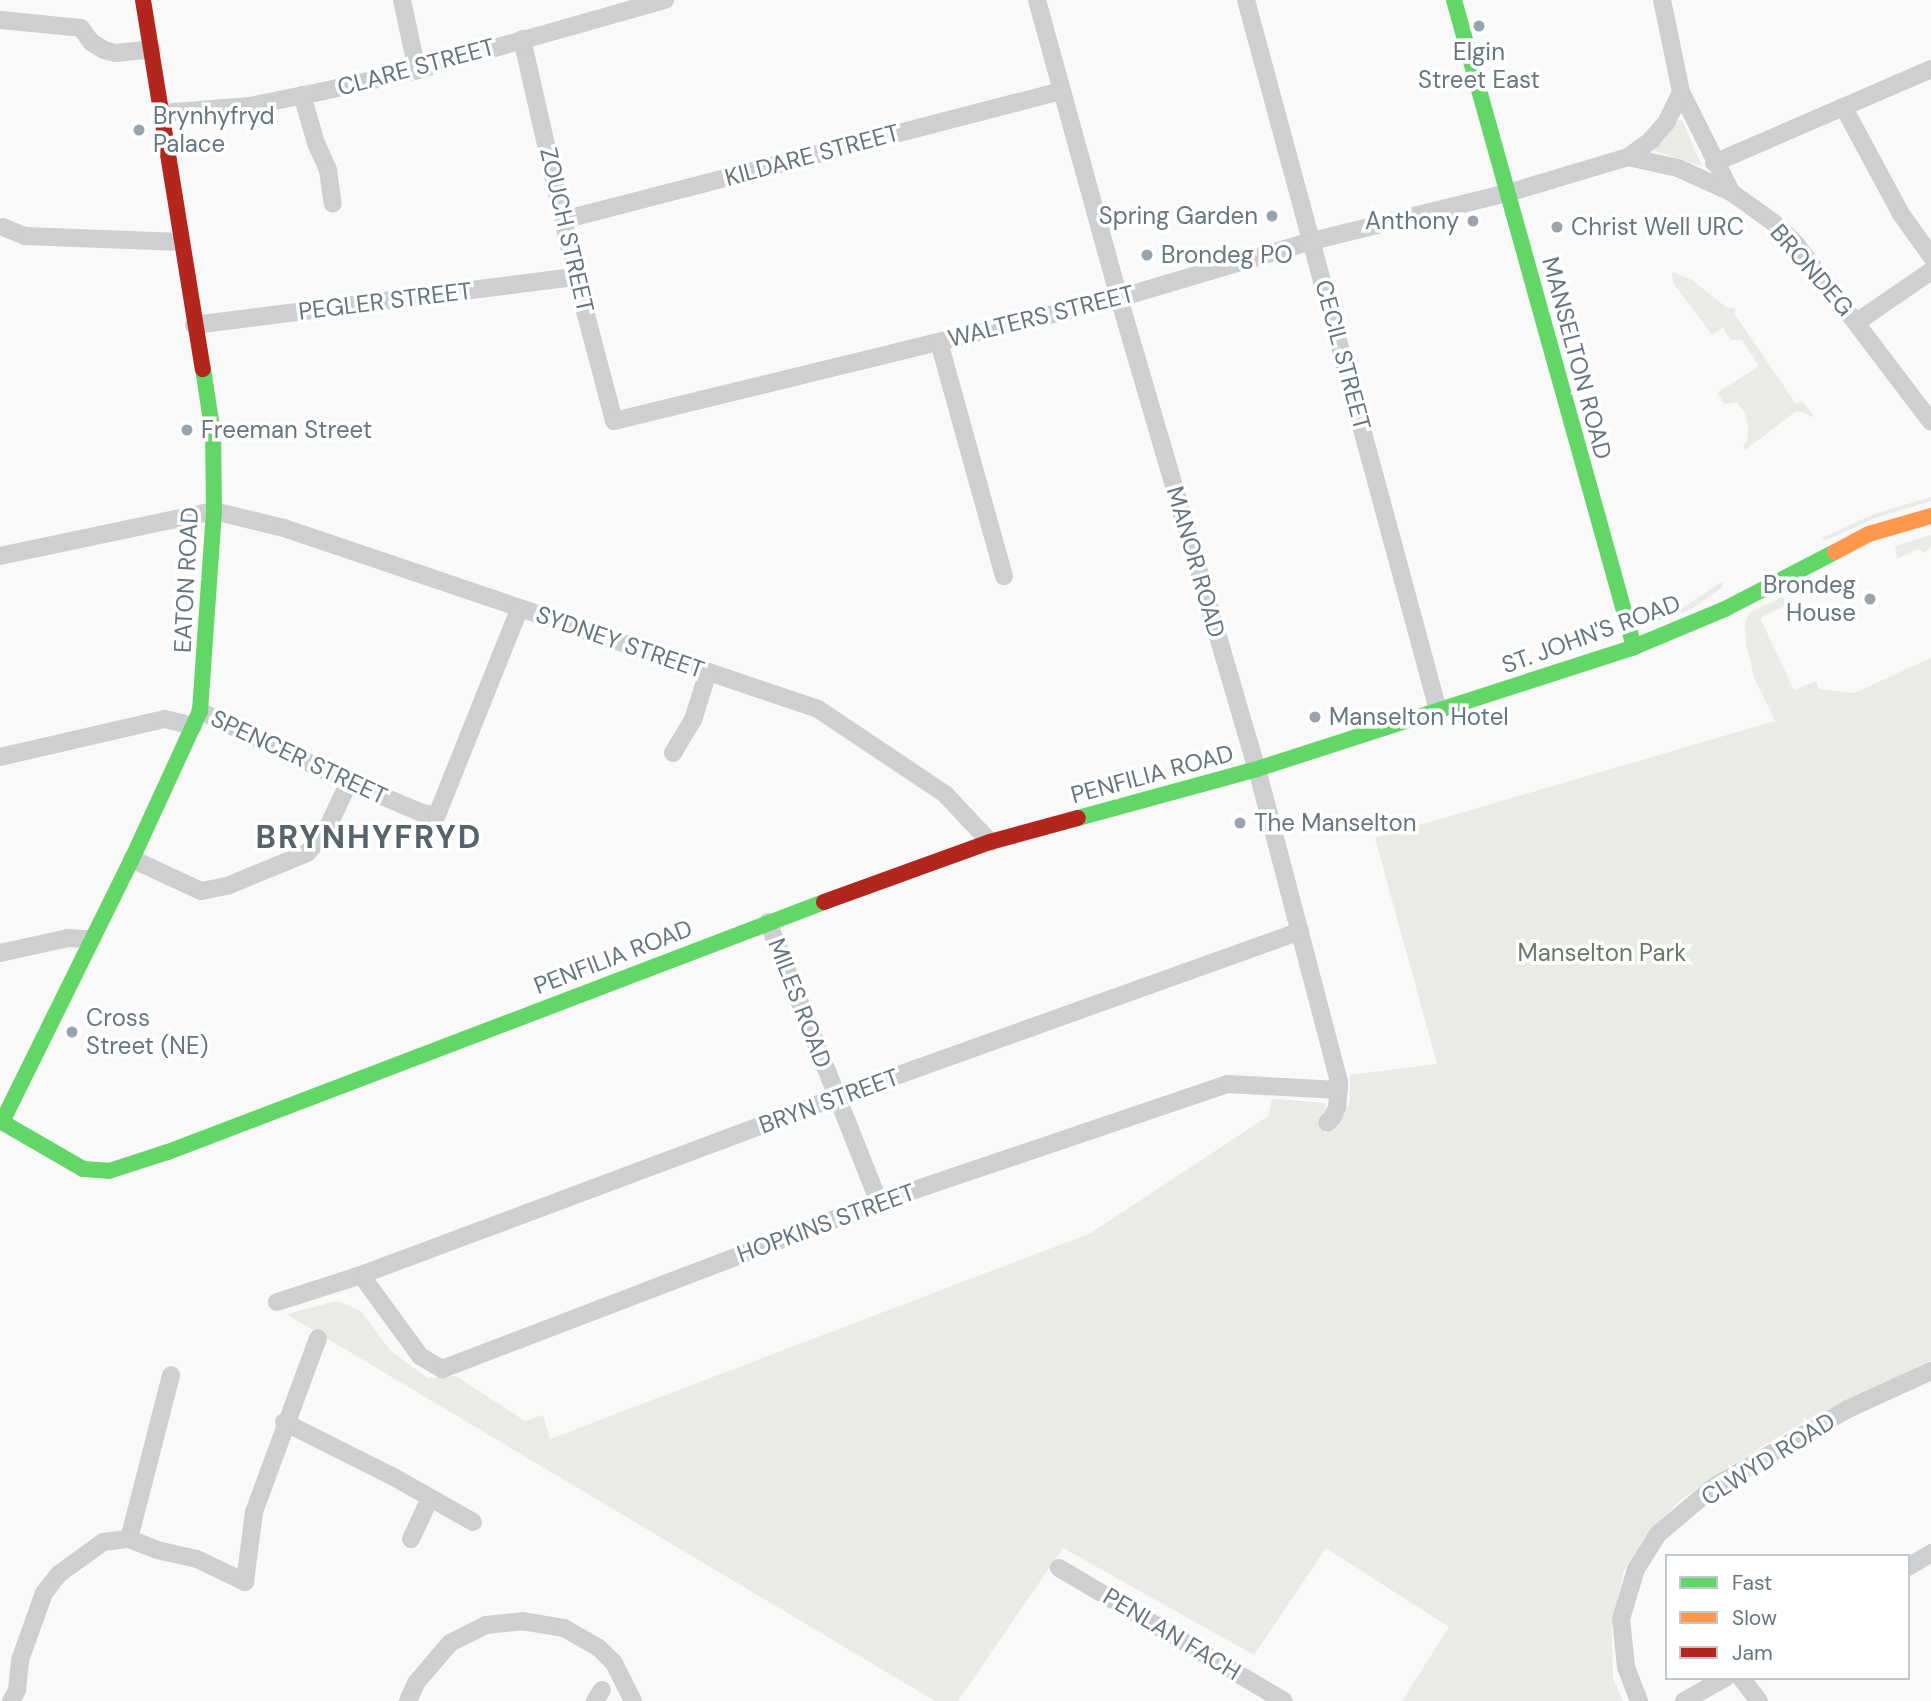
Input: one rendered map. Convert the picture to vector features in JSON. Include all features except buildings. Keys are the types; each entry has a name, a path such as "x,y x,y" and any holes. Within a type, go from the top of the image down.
{"street":[{"name":"EATON ROAD","path":"1,1121 132,859 196,719 214,510 213,434 143,0"},
{"path":"402,0 417,69"},
{"name":"CLARE STREET","path":"163,113 250,106 302,95 417,69 665,0"},
{"name":"MANOR ROAD","path":"1037,0 1119,298 1256,769 1339,1090"},
{"name":"CECIL STREET","path":"1246,0 1438,710"},
{"name":"MANSELTON ROAD","path":"1454,0 1634,647"},
{"name":"BRONDEG","path":"1662,0 1681,92 1714,163 1731,192 1774,223 1796,244 1931,422"},
{"path":"0,20 81,28 91,42 103,50 116,53 152,49"},
{"name":"ZOUCH STREET","path":"522,39 576,277 614,421"},
{"path":"1714,163 1931,69"},
{"name":"KILDARE STREET","path":"563,220 1061,90"},
{"name":"WALTERS STREET","path":"614,421 1119,298 1312,241 1508,193 1628,157 1651,140 1666,123 1681,92"},
{"path":"302,95 316,143 328,170 333,204"},
{"path":"1844,108 1901,214 1931,256"},
{"name":"WALTERS STREET","path":"1628,157 1678,168 1731,192"},
{"path":"3,226 25,236 181,242"},
{"path":"1857,322 1931,271"},
{"name":"PEGLER STREET","path":"194,326 576,277"},
{"path":"939,342 1004,576"},
{"path":"0,556 214,510"},
{"name":"SYDNEY STREET","path":"214,510 284,528 818,709 944,794 990,842"},
{"name":"ST. JOHN'S ROAD","path":"1256,769 1634,647 1725,609 1869,534 1931,516"},
{"name":"SPENCER STREET","path":"0,757 164,719 196,719 422,813 438,815 520,608"},
{"path":"673,753 693,720 708,672"},
{"name":"PENFILIA ROAD","path":"1,1121 83,1169 109,1171 168,1152 768,922 990,842 1256,769"},
{"path":"132,859 201,891 227,886 307,853 325,833 349,782"},
{"name":"MILES ROAD","path":"768,922 879,1202"},
{"name":"BRYN STREET","path":"276,1302 361,1275 837,1097 1300,931"},
{"path":"0,953 68,938 90,939"},
{"name":"HOPKINS STREET","path":"361,1275 420,1356 442,1369 879,1202 1228,1084 1339,1090"},
{"path":"1326,1123 1333,1118 1339,1090"},
{"path":"11,1701 17,1690 20,1660 44,1594 59,1574 103,1542 129,1539 158,1550 197,1559 245,1582 254,1512 284,1422 318,1338"},
{"name":"CLWYD ROAD","path":"1639,1701 1626,1667 1621,1619 1636,1569 1658,1535 1715,1486 1848,1409 1931,1371"},
{"path":"129,1539 171,1375"},
{"path":"284,1422 473,1522"},
{"path":"411,1539 430,1498"},
{"path":"1910,1566 1931,1553"},
{"name":"PENLAN FACH","path":"1059,1567 1284,1701"},
{"path":"408,1701 416,1683 450,1643 486,1625 522,1621 564,1628 599,1648 614,1663 633,1701"},
{"path":"1684,1701 1721,1680"},
{"path":"1743,1680 1759,1701"}],"green space":[{"path":"1678,120 1682,120 1702,166 1652,150"},
{"path":"1672,272 1692,280 1726,307 1736,309 1734,313 1796,404 1802,401 1815,418 1795,412 1745,450 1743,445 1747,441 1748,427 1745,413 1736,402 1725,404 1717,393 1759,366 1742,340 1731,340 1723,328 1712,335 1673,283"},
{"path":"1931,497 1931,501 1875,518 1824,541 1822,538 1874,514"},
{"path":"1931,535 1931,546 1925,553 1918,549 1897,559 1895,546"},
{"path":"1723,581 1722,588 1693,608 1643,627 1642,624 1689,604"},
{"name":"Manselton Park","path":"1782,597 1791,603 1760,618 1794,690 1816,681 1819,689 1854,693 1931,658 1931,1361 1800,1424 1725,1469 1679,1501 1644,1538 1624,1570 1612,1622 1613,1679 1623,1701 1402,1701 1449,1627 1326,1548 1254,1655 1063,1548 958,1701 935,1701 286,1314 337,1301 361,1311 390,1350 427,1378 456,1376 525,1421 543,1415 550,1439 1091,1233 1268,1116 1272,1099 1326,1103 1325,1135 1350,1103 1350,1075 1437,1064 1375,838 1775,721 1755,680 1746,644 1745,622 1749,613"}],"traffic: fast":[{"path":"1454,0 1634,647"},
{"path":"2,1122 132,859 200,711 214,511 213,434 203,369"},
{"path":"1078,818 1257,769 1634,647 1725,609 1835,552"},
{"path":"0,1121 83,1169 109,1171 168,1152 824,902"}],"traffic: slow":[{"path":"1835,552 1869,534 1931,516"}],"traffic: jam":[{"path":"143,0 203,369"},
{"path":"824,902 990,842 1078,818"}],"place":[{"name":"Elgin Street East","path":"1479,26"},
{"name":"Brynhyfryd Palace","path":"139,130"},
{"name":"Spring Garden","path":"1272,216"},
{"name":"Anthony","path":"1473,221"},
{"name":"Christ Well URC","path":"1557,227"},
{"name":"Brondeg PO","path":"1147,255"},
{"name":"Freeman Street","path":"187,430"},
{"name":"Brondeg House","path":"1870,599"},
{"name":"Manselton Hotel","path":"1315,717"},
{"name":"The Manselton","path":"1240,823"},
{"name":"Cross Street (NE)","path":"72,1032"}],"district":[{"name":"BRYNHYFRYD","path":"369,837"}]}
